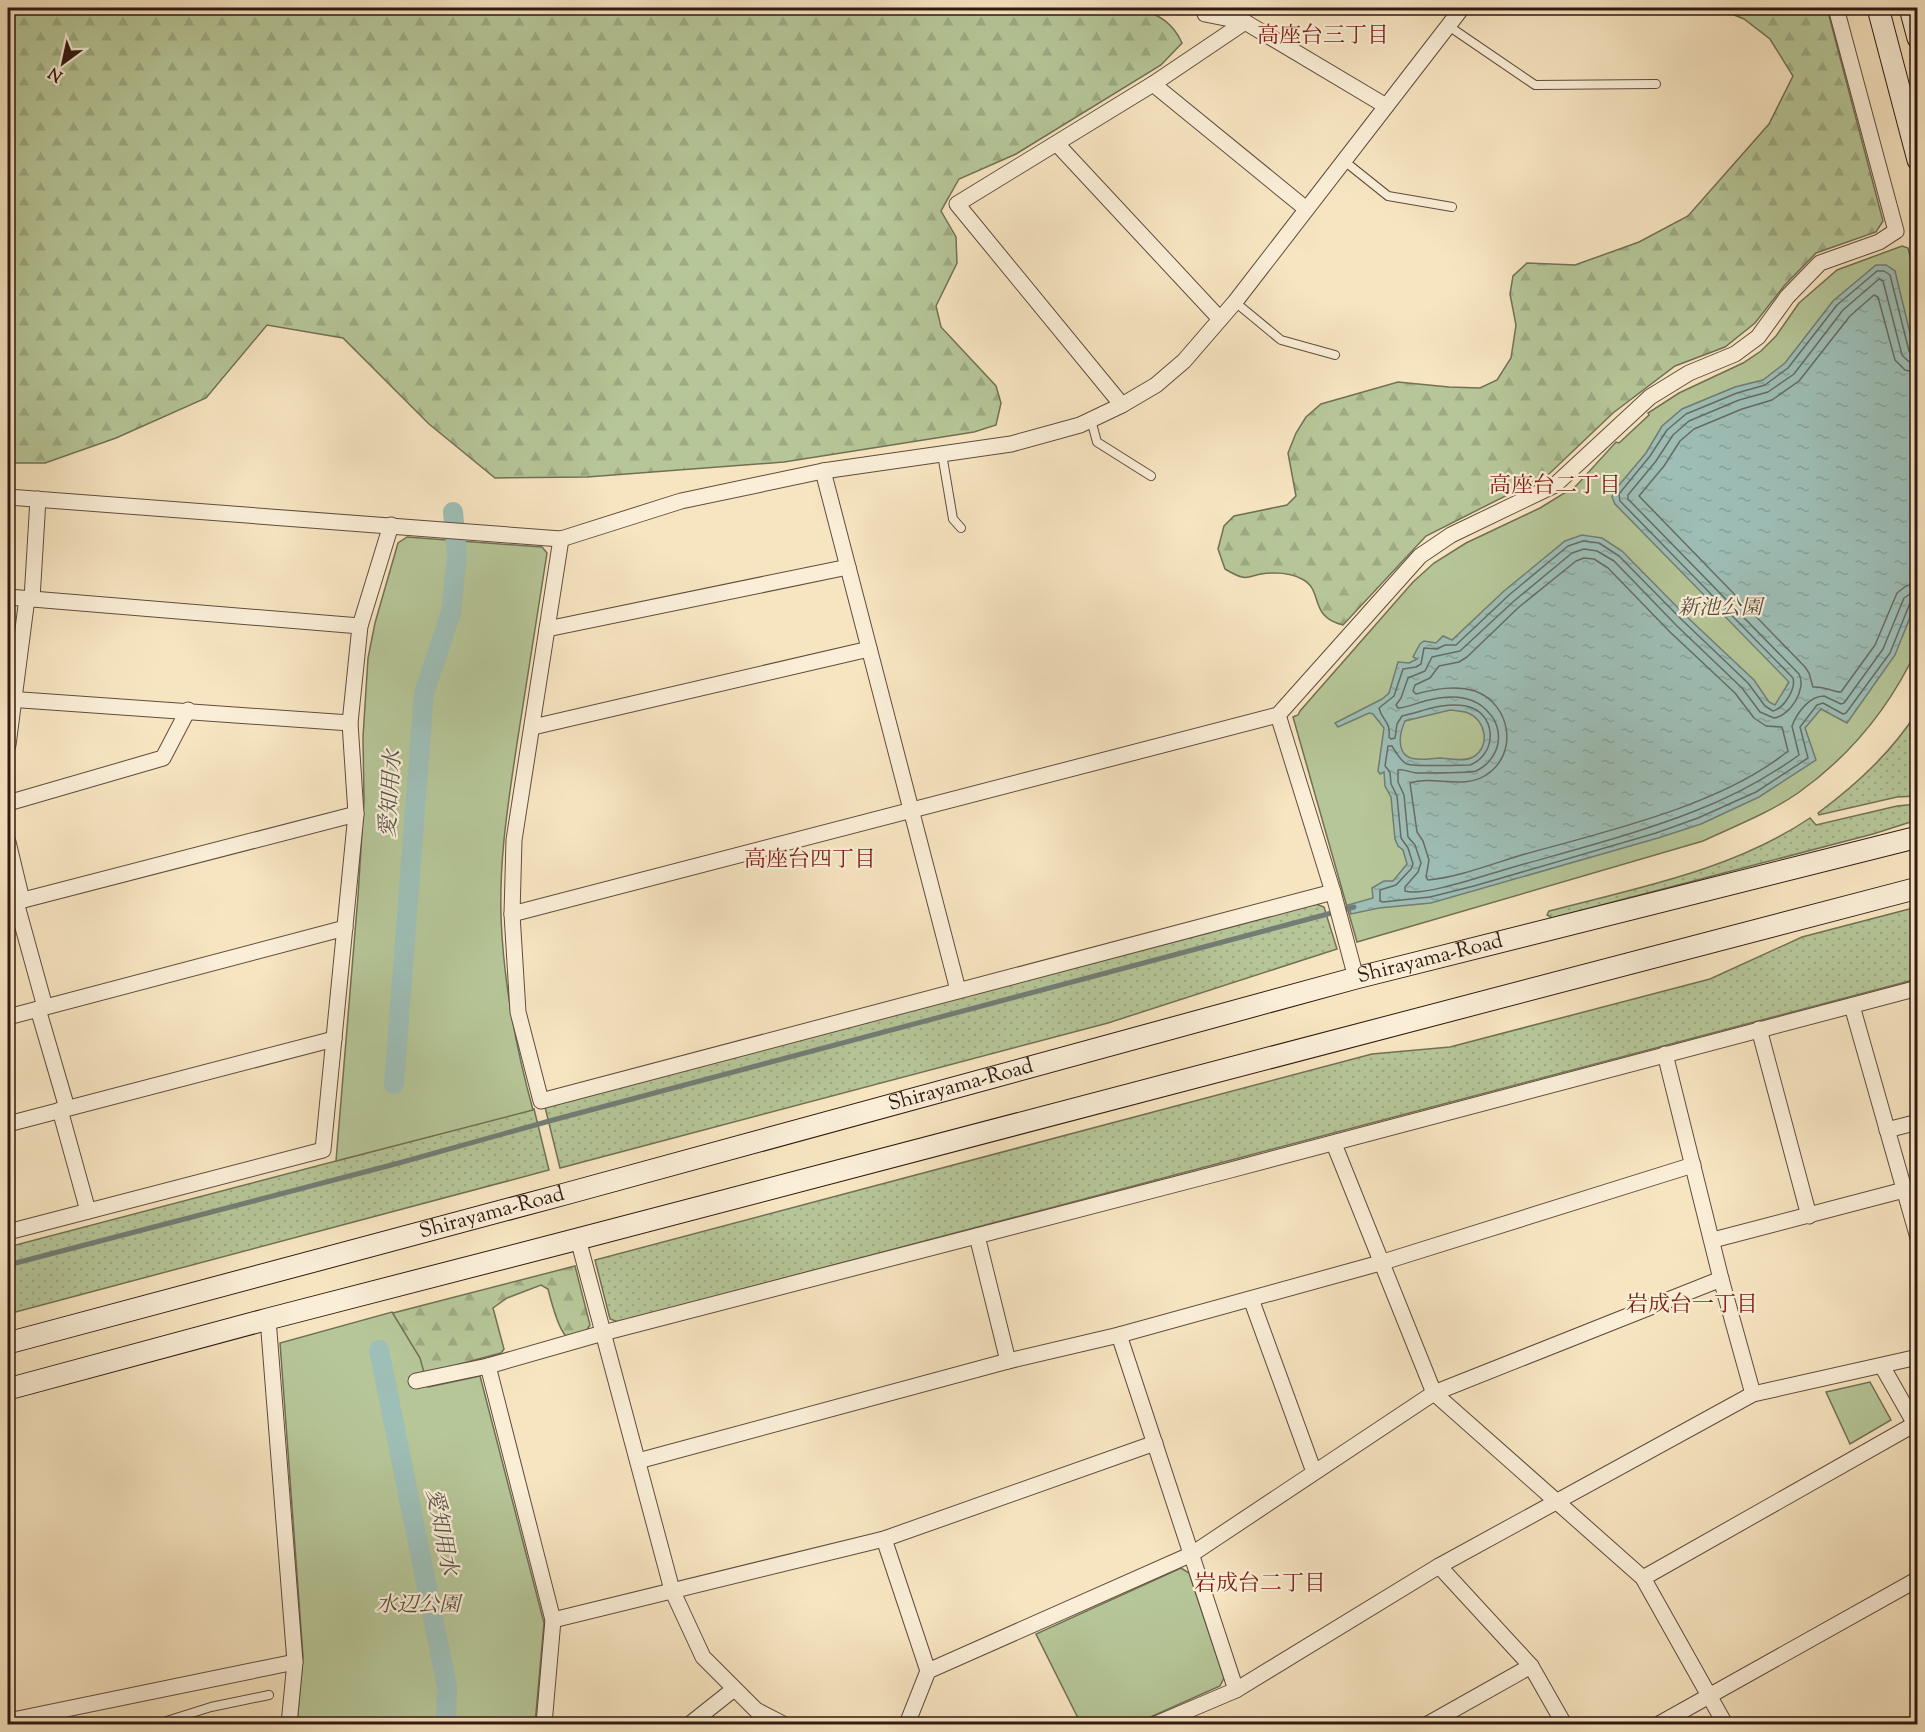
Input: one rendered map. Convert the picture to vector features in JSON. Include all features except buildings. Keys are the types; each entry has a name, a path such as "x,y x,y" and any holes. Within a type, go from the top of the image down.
{"street":[{"path":"1208,8 1205,14 1245,22 1386,106"},
{"path":"8,497 561,538 681,501 823,471 1011,444 1080,425 1122,405 1163,379 1184,361 1235,302 1459,8"},
{"path":"512,914 1278,715 1420,556 1451,535 1555,486 1650,397 1689,373 1735,354 1758,337 1787,297 1820,263 1879,242 1896,231 1836,8"},
{"path":"1878,8 1917,160"},
{"path":"1910,8 1917,38"},
{"path":"1122,405 957,204 1153,84 1245,22"},
{"path":"1153,84 1305,208"},
{"path":"1058,144 1220,320"},
{"path":"823,471 958,990"},
{"path":"8,745 11,699 29,599 38,499"},
{"path":"8,1232 323,1150 356,814 350,723 360,626 392,525"},
{"path":"561,538 514,840 512,914 518,1012 541,1101 1333,892"},
{"path":"547,629 848,567"},
{"path":"8,597 360,626"},
{"path":"532,727 869,649"},
{"path":"11,699 350,723"},
{"path":"8,803 163,758 188,710"},
{"path":"1278,715 1333,892 1356,978"},
{"path":"15,902 356,814"},
{"name":"Shirayama-Road","path":"8,1343 1356,978 1917,837"},
{"path":"8,842 15,902 88,1211"},
{"path":"8,1389 268,1318 1917,888"},
{"path":"8,1017 345,928"},
{"path":"416,1381 488,1366 603,1333 1334,1144 1917,988"},
{"path":"1852,1006 1917,1238"},
{"path":"1759,1029 1809,1216"},
{"path":"8,1124 334,1039"},
{"path":"1665,1054 1721,1279 1753,1394"},
{"path":"1887,1130 1917,1122"},
{"path":"1334,1144 1434,1393 1643,1578 1725,1725"},
{"path":"638,1461 1008,1361 1119,1335 1380,1263 1693,1165"},
{"path":"1713,1240 1904,1190"},
{"path":"977,1236 1008,1361"},
{"path":"578,1239 672,1590 703,1657 756,1710 783,1725"},
{"path":"928,1671 1192,1554 1434,1393 1721,1279"},
{"path":"1251,1299 1314,1472"},
{"path":"268,1318 295,1662 289,1725"},
{"path":"1119,1335 1236,1690"},
{"path":"1156,1725 1236,1690 1439,1566 1753,1394 1917,1357"},
{"path":"488,1366 553,1620 544,1725"},
{"path":"1643,1578 1915,1424 1882,1366"},
{"path":"553,1620 884,1539 1155,1443"},
{"path":"884,1539 928,1671 907,1725"},
{"path":"1439,1566 1531,1666 1564,1725"},
{"path":"1659,1725 1917,1579"},
{"path":"8,1721 295,1662"},
{"path":"1428,1725 1531,1666"},
{"path":"690,1725 734,1689"}],"lane":[{"path":"1447,25 1535,85 1656,84"},
{"path":"1343,160 1388,196 1452,207"},
{"path":"1235,302 1281,340 1335,355"},
{"path":"1091,420 1097,442 1150,476"},
{"path":"942,454 953,519 961,528"},
{"path":"157,1725 211,1707 269,1695"}],"green space":[{"path":"8,8 1142,8 1166,21 1175,30 1182,43 1161,65 1016,154 959,179 941,211 956,237 957,263 936,306 941,327 996,386 1001,403 996,425 974,432 784,462 587,477 495,478 429,424 343,338 267,325 206,398 116,438 45,463 8,463"},
{"path":"1717,8 1827,8 1883,221 1876,232 1816,253 1784,286 1755,323 1725,347 1675,366 1613,413 1549,474 1426,536 1343,625 1325,616 1320,610 1313,590 1302,579 1277,573 1244,577 1225,569 1218,549 1224,526 1234,516 1287,505 1296,496 1288,453 1306,417 1321,404 1398,382 1480,388 1497,380 1511,358 1516,325 1510,294 1513,276 1527,263 1575,265 1639,242 1688,216 1769,124 1793,76 1770,39 1744,19"},
{"name":"新池公園","path":"1902,246 1908,248 1918,289 1917,649 1894,691 1867,729 1835,763 1798,793 1764,813 1703,841 1357,942 1293,717 1298,715 1413,582 1434,563 1466,543 1540,508 1576,486 1616,442 1619,443 1649,415 1648,413 1679,393 1743,363 1761,351 1776,336 1799,303 1837,270"},
{"path":"407,537 542,547 547,553 504,836 501,886 502,936 509,1002 533,1110 336,1161 358,896 364,801 363,737 368,658 375,623 398,543"},
{"path":"1917,712 1917,796 1897,797 1819,815 1818,813 1846,791 1885,754"},
{"path":"1917,804 1917,820 1873,834 1552,918 1547,915 1549,911 1650,885 1717,864 1780,836 1810,818 1816,825 1897,806"},
{"path":"1316,904 1324,907 1337,949 1108,1023 560,1168 545,1107"},
{"path":"1917,907 1917,979 618,1322 610,1319 595,1260 1372,1054 1450,1047 1710,979 1802,937"},
{"path":"534,1109 549,1170 8,1314 8,1247"},
{"path":"575,1266 590,1325 586,1331 566,1336 558,1321 548,1289 541,1285 507,1298 493,1308 504,1349 501,1353 430,1372 422,1374 366,1320"},
{"name":"水辺公園","path":"392,1312 420,1358 428,1387 480,1376 544,1623 535,1724 297,1724 303,1656 280,1343"},
{"path":"1870,1382 1891,1420 1850,1444 1826,1392"},
{"path":"1181,1568 1189,1573 1224,1678 1220,1686 1135,1724 1081,1724 1036,1634"}],"water":[{"name":"新池公園","path":"1876,265 1886,265 1895,271 1917,362 1917,600 1895,655 1847,723 1821,709 1805,728 1816,760 1759,797 1701,824 1431,903 1379,908 1351,914 1348,905 1373,898 1372,888 1384,881 1393,881 1407,864 1403,850 1395,839 1391,797 1385,786 1384,772 1380,774 1378,771 1384,728 1373,714 1369,713 1338,727 1335,723 1382,699 1389,693 1398,662 1409,663 1417,659 1413,657 1424,641 1436,643 1443,636 1452,640 1504,591 1565,541 1582,535 1602,538 1622,551 1754,680 1769,702 1775,705 1789,682 1615,504 1612,497 1614,491 1646,453 1662,426 1682,409 1735,387 1763,380 1785,363 1833,301","holes":["1450,710 1468,713 1479,721 1484,734 1479,753 1470,759 1462,760 1421,759 1405,755 1400,739 1405,721"]}],"waterway":[{"name":"愛知用水","path":"394,1084 424,693 451,612 457,556 453,512"},
{"path":"8,1265 399,1163 1354,907"},
{"name":"愛知用水","path":"379,1350 447,1687 446,1724"}],"district":[{"name":"高座台三丁目","path":"1323,37"},
{"name":"高座台二丁目","path":"1555,487"},
{"name":"高座台四丁目","path":"810,861"},
{"name":"岩成台一丁目","path":"1692,1306"},
{"name":"岩成台二丁目","path":"1260,1585"}]}
